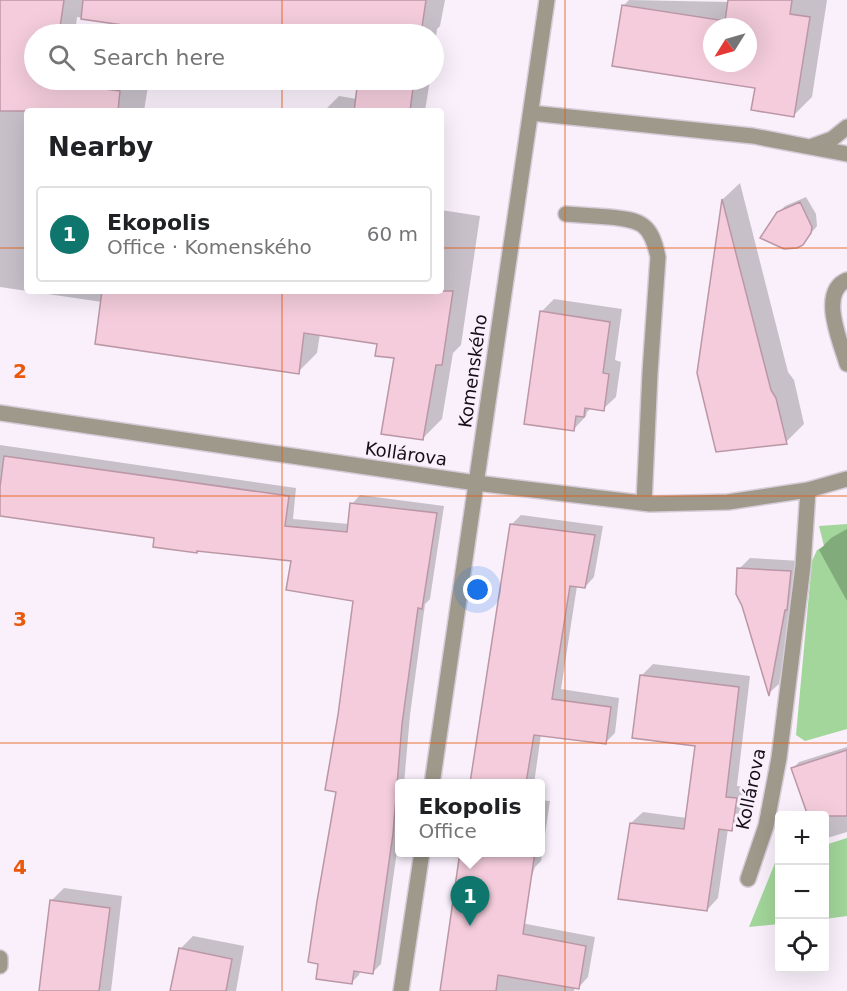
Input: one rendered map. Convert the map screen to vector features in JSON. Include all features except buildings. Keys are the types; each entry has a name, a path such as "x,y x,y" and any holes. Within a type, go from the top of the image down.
{"street":[{"name":"Komenského","path":"433,779 547,0"},
{"path":"531,113 753,136 847,154"},
{"path":"810,147 832,139 847,127"},
{"path":"566,214 633,219 647,229 655,243 658,257 644,503"},
{"path":"847,280 842,282 834,292 832,304 833,320 847,364"},
{"name":"Kollárova","path":"0,413 476,483 644,503 728,502 808,490 847,479"},
{"name":"Kollárova","path":"748,879 766,826 779,758 803,566 808,490"},
{"path":"401,991 421,857"},
{"path":"0,958 0,966"}],"green space":[{"path":"847,524 847,729 805,741 796,735 812,561 817,550 824,546 819,526"},
{"path":"847,838 847,916 829,918 829,865 829,844"},
{"path":"775,863 775,924 749,927"}],"place":[{"name":"Ekopolis","path":"470,926"}]}
